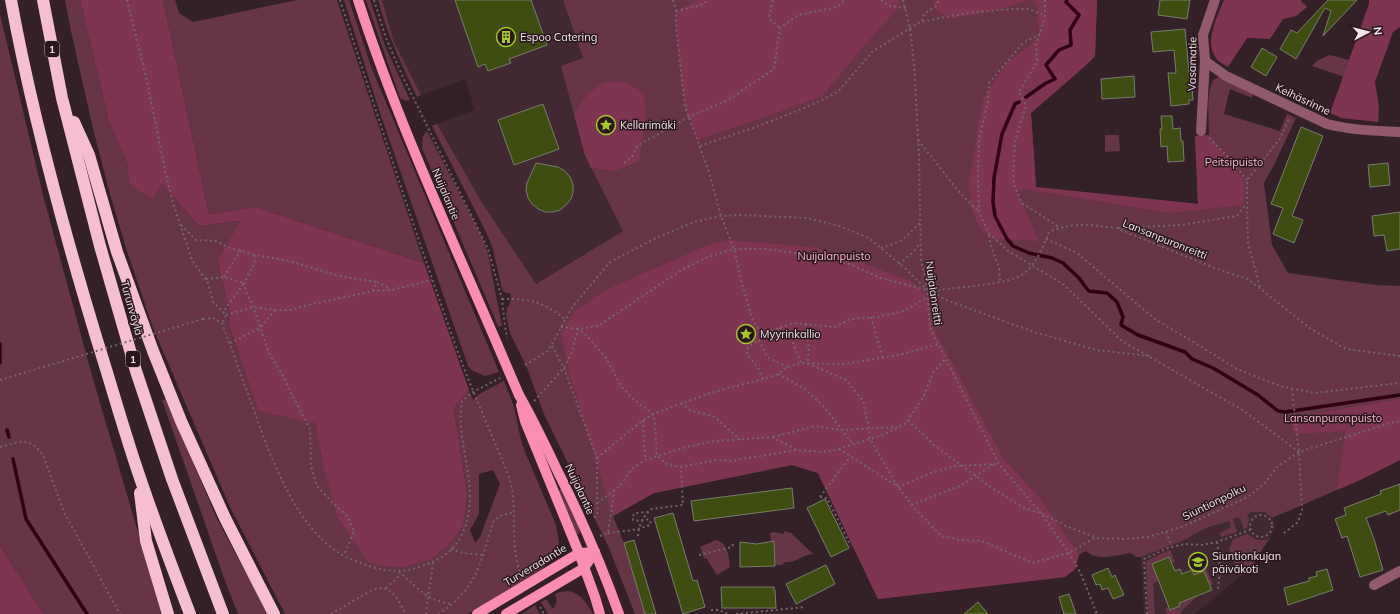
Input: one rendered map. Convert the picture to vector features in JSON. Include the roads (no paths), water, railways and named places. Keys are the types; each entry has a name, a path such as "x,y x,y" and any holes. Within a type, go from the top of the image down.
{"highway":[{"path":"11,0 42,143 80,284 138,472 190,614"},
{"name":"Turunväylä","path":"43,0 62,98 100,246 136,371 172,478 223,614"},
{"path":"62,98 90,155 118,252 153,351 181,421 225,518 274,614"},
{"path":"138,472 146,541 168,614"}],"main road":[{"name":"Nuijalantie","path":"358,0 379,62 402,121 519,395 532,418 576,508 605,574 618,614"},
{"name":"Nuijalantie","path":"519,395 524,421 579,553 600,614"},
{"name":"Turveradantie","path":"477,614 579,553 595,552"},
{"path":"506,614 584,568 595,552"}],"street":[{"name":"Vasamatie","path":"1201,131 1205,61 1203,35 1215,0"},
{"name":"Keihäsrinne","path":"1205,61 1226,76 1327,124 1370,131 1400,132"},
{"path":"1374,585 1400,571"}],"waterway":[{"path":"1026,97 1046,83 1055,79 1046,65 1059,50 1071,45 1070,30 1079,15 1066,2 1067,0"},
{"path":"1019,102 1015,104 1002,134 994,178 993,202 995,216 1007,239 1013,246 1029,253 1052,258 1063,263 1079,278 1089,291 1107,293 1117,302 1123,317 1121,325 1138,335 1185,352 1192,359 1213,368 1258,395 1278,411 1285,412 1400,395"},
{"path":"0,344 0,363"},
{"path":"7,430 9,437"},
{"path":"13,459 26,519 87,614"}],"place":[{"name":"Espoo Catering","path":"506,37"},
{"name":"Kellarimäki","path":"606,125"},
{"name":"Myyrinkallio","path":"746,334"},
{"name":"Siuntionkujan päiväkoti","path":"1198,562"}],"park label":[{"name":"Peitsipuisto","path":"1234,162"},
{"name":"Nuijalanpuisto","path":"834,256"},
{"name":"Lansanpuronpuisto","path":"1333,418"}]}
